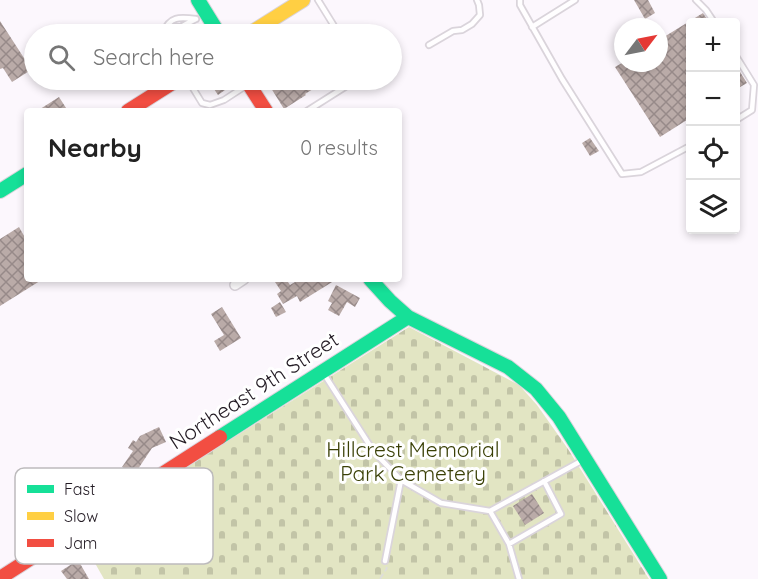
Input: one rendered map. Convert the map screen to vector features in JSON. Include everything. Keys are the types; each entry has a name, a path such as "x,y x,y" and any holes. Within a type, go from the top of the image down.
{"main road":[{"path":"198,0 201,16 209,24"},
{"path":"265,24 303,0"},
{"path":"132,108 154,90"},
{"path":"253,90 264,108"},
{"path":"0,191 24,176"},
{"path":"373,282 408,317 508,367 531,383 548,400 660,579"},
{"name":"Northeast 9th Street","path":"172,468 408,317"},
{"name":"Northeast 9th Street","path":"0,578 22,564"}],"street":[{"path":"235,285 240,282"}],"lane":[{"path":"318,0 333,24"},
{"path":"429,45 453,31 462,30 477,19 480,10 477,0"},
{"path":"520,0 520,5 561,79 622,174 641,172 686,148"},
{"path":"532,27 575,0"},
{"path":"696,0 711,18"},
{"path":"186,24 201,16"},
{"path":"168,24 171,20 201,16"},
{"path":"740,64 754,85 752,110 740,117"},
{"path":"194,90 202,103 210,105 224,100 237,90"},
{"path":"312,108 340,90"},
{"path":"322,372 374,452 401,480 441,503 490,511 585,459"},
{"path":"385,561 401,480"},
{"path":"509,544 561,514 544,481"},
{"path":"490,511 509,544 519,579"}],"path":[{"path":"380,579 387,568 385,561"}],"green space":[{"name":"Hillcrest Memorial Park Cemetery","path":"409,327 519,385 537,405 568,449 649,579 104,579 95,564 213,564 213,468 185,468"}],"building":[{"path":"634,0 648,0 655,13 644,18"},
{"path":"703,13 706,18 695,18"},
{"path":"0,21 24,58 24,74 12,82 3,68 0,69"},
{"path":"686,23 686,121 660,137 618,72 668,72 668,34"},
{"path":"740,72 747,83 740,87"},
{"path":"215,90 225,90 218,95"},
{"path":"272,90 311,90 306,95 283,108"},
{"path":"59,97 66,108 42,108"},
{"path":"590,138 599,151 590,156 582,143"},
{"path":"19,227 24,236 24,282 38,282 0,306 0,239"},
{"path":"275,282 288,282 290,285 295,282 332,282 300,302 297,296 283,304 277,294 281,291"},
{"path":"336,285 360,298 355,307 347,302 339,316 328,310 332,303 328,301"},
{"path":"280,302 286,312 276,317 271,308"},
{"path":"222,307 241,338 220,351 214,341 224,335 211,314"},
{"path":"159,427 166,442 152,448 139,468 124,468 133,451 128,448 133,440 136,442 140,436"},
{"path":"532,494 544,513 525,525 513,506"},
{"path":"72,564 80,564 89,579 67,579 61,571"}],"traffic: fast":[{"path":"198,0 213,24"},
{"path":"0,191 24,176"},
{"path":"373,282 408,317 508,367 536,389 559,417 660,579"},
{"path":"220,437 408,317"}],"traffic: slow":[{"path":"265,24 303,0"}],"traffic: jam":[{"path":"133,108 161,90"},
{"path":"252,90 264,108"},
{"path":"172,468 220,437"},
{"path":"0,578 22,564"}]}
